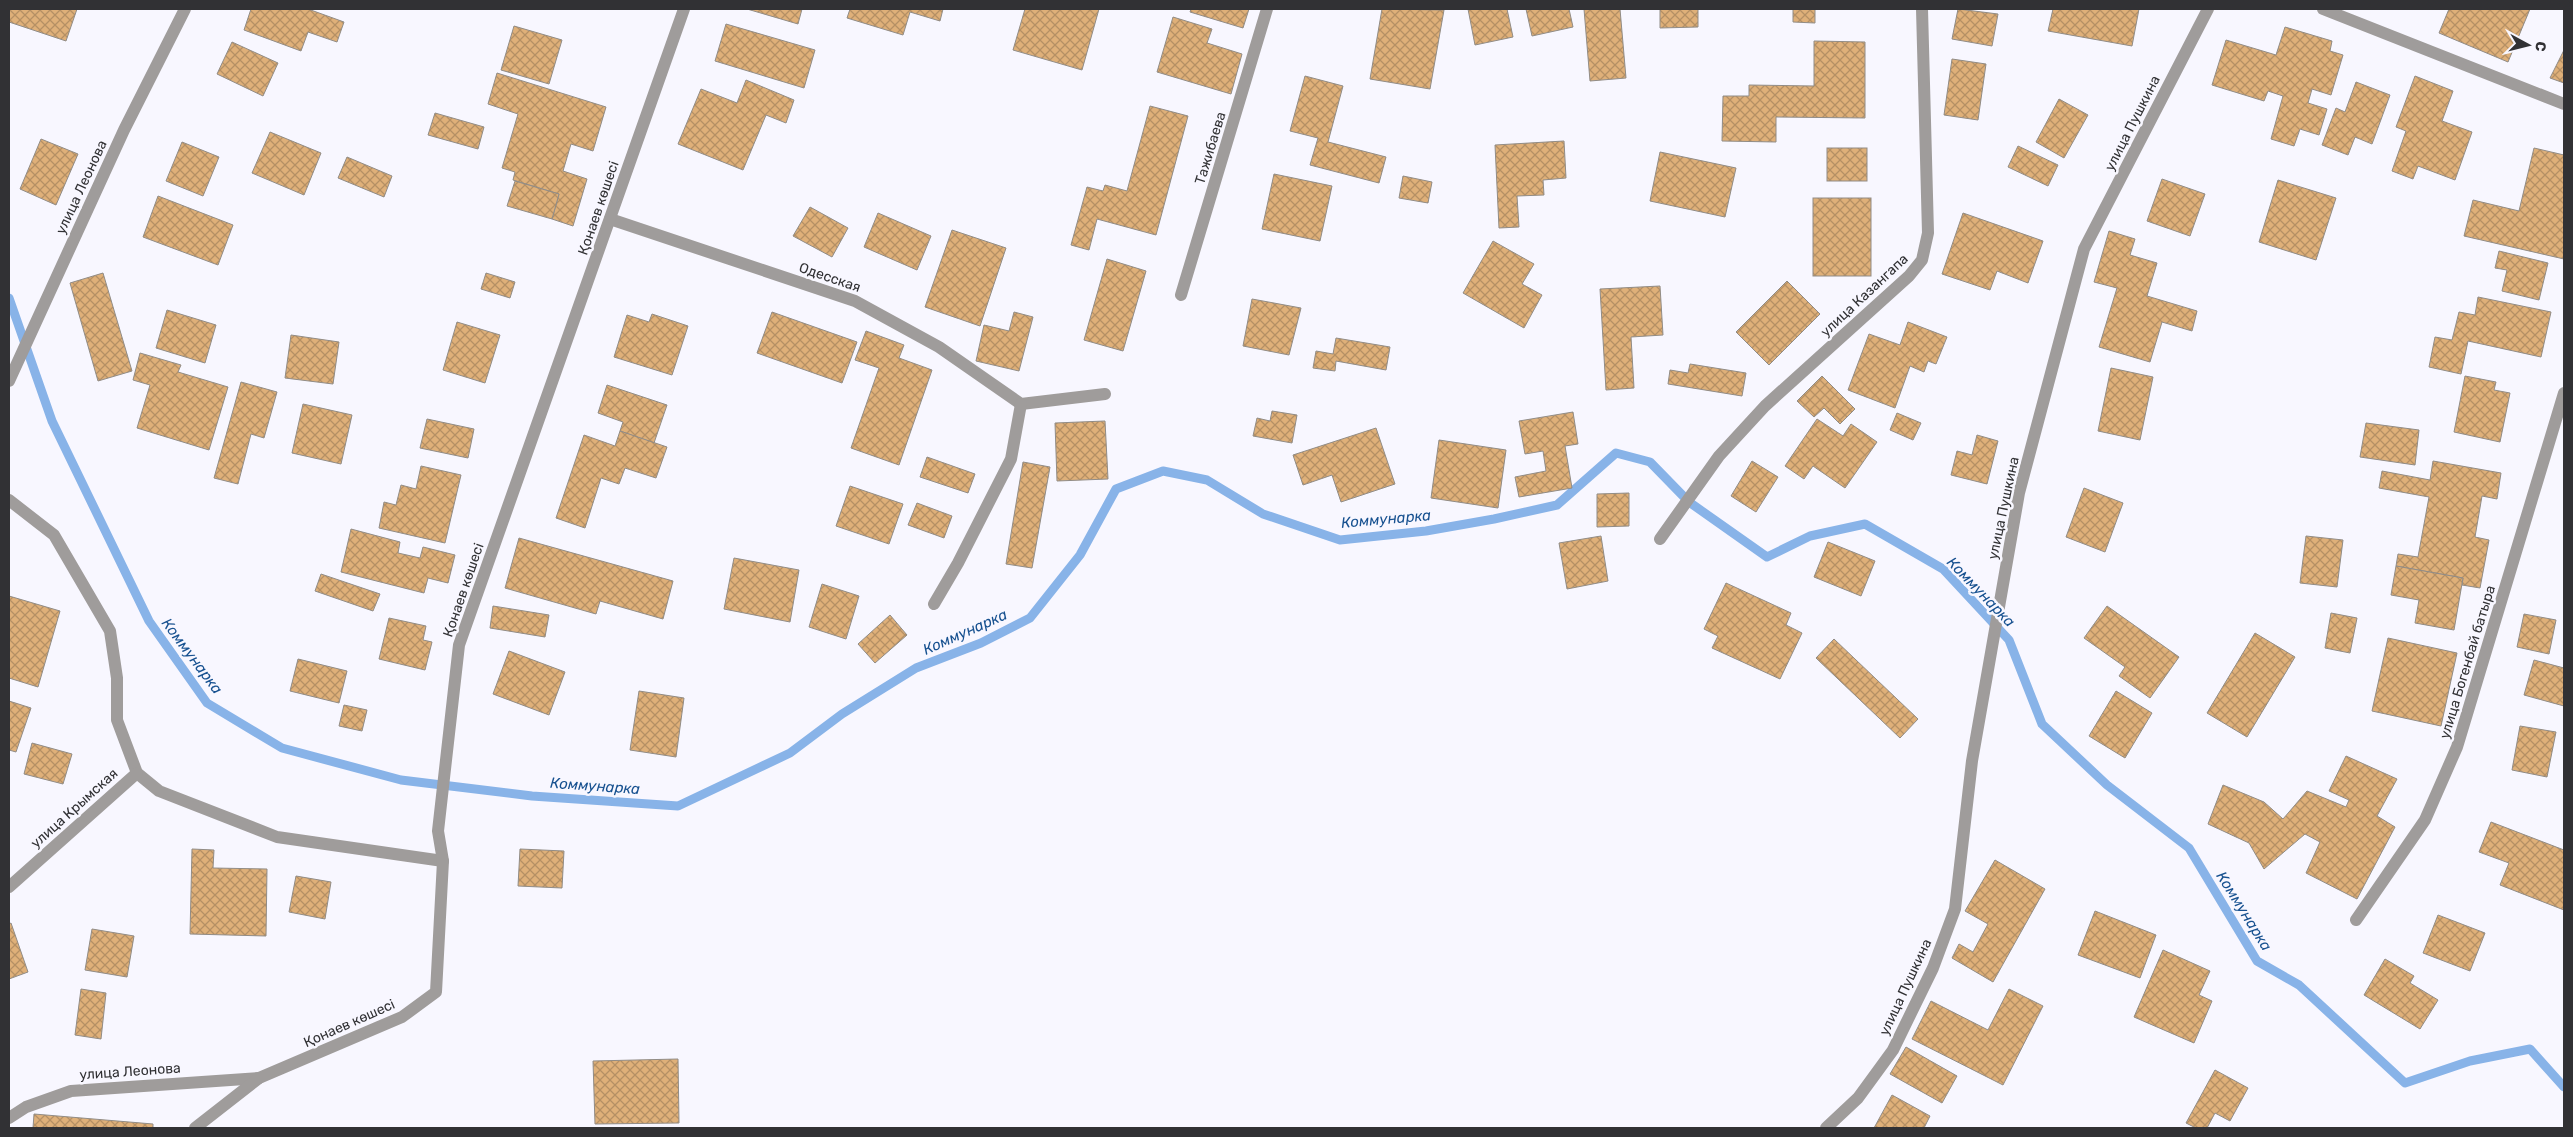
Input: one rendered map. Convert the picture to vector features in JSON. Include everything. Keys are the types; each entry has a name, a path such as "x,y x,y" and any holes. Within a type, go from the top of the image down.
{"street":[{"name":"улица Леонова","path":"9,380 124,130 184,9"},
{"name":"Қонаев көшесі","path":"195,1128 259,1078 402,1017 436,992 443,861 438,831 459,645 684,9"},
{"name":"Тажибаева","path":"1181,295 1267,9"},
{"name":"улица Казангапа","path":"1660,539 1718,456 1765,406 1908,276 1922,260 1928,233 1922,9"},
{"name":"улица Пушкина","path":"1826,1128 1858,1098 1893,1050 1933,968 1955,909 1972,761 2019,493 2084,248 2208,9"},
{"path":"2323,9 2564,104"},
{"name":"Одесская","path":"610,219 855,301 939,347 1021,404"},
{"name":"улица Богенбай батыра","path":"2356,920 2425,820 2457,747 2564,393"},
{"path":"934,604 958,563 1011,459 1021,404 1105,394"},
{"path":"9,500 54,535 110,631 117,678 117,720 137,773 159,791 277,837 443,861"},
{"name":"улица Крымская","path":"9,886 137,773"},
{"name":"улица Леонова","path":"9,1118 26,1107 72,1091 259,1078"}],"building":[{"path":"9,9 77,9 66,41 9,22"},
{"path":"251,9 308,9 344,22 337,42 308,32 301,51 244,30"},
{"path":"747,9 802,9 798,24"},
{"path":"850,9 943,9 940,21 910,12 903,35 847,18"},
{"path":"1025,9 1099,9 1082,70 1013,50"},
{"path":"1191,9 1249,9 1243,28 1190,12"},
{"path":"1382,9 1444,10 1430,89 1370,79"},
{"path":"1468,9 1507,9 1513,37 1475,45"},
{"path":"1526,9 1569,9 1573,27 1532,36"},
{"path":"1584,9 1620,9 1626,78 1590,81"},
{"path":"1660,9 1698,9 1698,27 1660,28"},
{"path":"1793,9 1815,9 1815,23 1793,22"},
{"path":"1958,9 1998,14 1992,46 1952,39"},
{"path":"2053,9 2139,9 2132,46 2048,31"},
{"path":"2449,9 2530,9 2508,62 2439,33"},
{"path":"1173,17 1212,29 1207,43 1242,54 1231,94 1157,72"},
{"path":"726,24 815,50 804,88 715,61"},
{"path":"514,26 562,40 549,84 501,70"},
{"path":"2285,27 2332,41 2330,51 2343,55 2331,95 2312,89 2308,103 2327,109 2319,135 2300,129 2294,146 2271,139 2283,96 2268,91 2264,101 2212,85 2226,40 2276,55"},
{"path":"1814,41 1865,42 1865,118 1776,117 1776,142 1722,141 1723,96 1749,96 1749,85 1814,86"},
{"path":"232,42 278,63 263,96 217,74"},
{"path":"2564,50 2564,83 2550,78"},
{"path":"1952,59 1986,64 1978,120 1944,115"},
{"path":"497,73 606,107 593,151 571,144 563,171 587,179 573,226 552,219 559,194 513,180 515,172 502,168 518,114 488,104"},
{"path":"1305,76 1343,86 1328,142 1386,157 1379,183 1310,165 1318,138 1290,131"},
{"path":"2415,76 2453,91 2442,121 2472,132 2455,180 2418,166 2413,179 2392,171 2406,131 2396,127"},
{"path":"746,80 794,100 786,123 766,115 743,170 678,144 701,89 737,103"},
{"path":"2356,82 2390,95 2372,144 2355,137 2348,155 2322,145 2336,108 2345,112"},
{"path":"2059,99 2088,115 2064,158 2036,142"},
{"path":"1150,106 1188,116 1156,235 1097,219 1089,250 1071,245 1087,187 1103,191 1105,185 1127,191"},
{"path":"435,113 484,127 478,149 428,135"},
{"path":"270,132 321,153 304,195 252,173"},
{"path":"41,139 78,154 56,205 20,189"},
{"path":"1564,141 1566,178 1543,180 1544,195 1517,196 1519,227 1499,228 1495,145"},
{"path":"182,142 219,157 203,196 166,181"},
{"path":"2018,146 2058,165 2048,186 2008,167"},
{"path":"1827,148 1867,148 1867,181 1827,181"},
{"path":"2534,148 2564,155 2564,259 2464,236 2473,200 2519,211"},
{"path":"1660,152 1736,168 1725,217 1650,201"},
{"path":"347,157 392,176 384,197 338,178"},
{"path":"1274,174 1332,186 1320,241 1262,229"},
{"path":"1403,176 1432,182 1428,203 1399,198"},
{"path":"2162,179 2205,194 2190,236 2147,221"},
{"path":"2278,180 2336,198 2316,260 2259,242"},
{"path":"515,181 559,194 552,219 507,206"},
{"path":"158,196 233,225 218,265 143,237"},
{"path":"1813,198 1871,198 1871,276 1813,276"},
{"path":"810,207 848,228 832,257 793,236"},
{"path":"878,213 931,236 917,270 864,247"},
{"path":"1963,213 2043,241 2028,283 1997,271 1990,290 1942,274"},
{"path":"952,230 1006,248 980,326 925,307"},
{"path":"2109,231 2135,239 2130,255 2157,263 2147,296 2197,311 2192,331 2162,322 2150,362 2099,347 2117,288 2094,282"},
{"path":"1493,241 1534,264 1522,284 1542,295 1524,328 1463,293"},
{"path":"2499,251 2548,263 2539,300 2502,291 2507,270 2495,268"},
{"path":"1107,259 1146,271 1123,351 1084,340"},
{"path":"103,273 132,371 98,381 70,283"},
{"path":"486,273 515,282 510,298 481,289"},
{"path":"1787,281 1820,314 1769,365 1736,332"},
{"path":"1660,286 1663,335 1631,337 1634,388 1606,390 1600,289"},
{"path":"2478,297 2551,312 2541,357 2468,341 2461,374 2429,367 2435,337 2452,340 2459,312 2475,315"},
{"path":"1252,299 1301,308 1289,355 1243,346"},
{"path":"167,310 216,325 205,363 156,348"},
{"path":"772,312 857,342 842,383 757,353"},
{"path":"1014,312 1033,317 1019,371 976,361 984,325 1009,331"},
{"path":"652,314 688,326 672,375 614,357 627,315 649,322"},
{"path":"457,322 500,335 485,383 443,370"},
{"path":"1908,322 1947,337 1936,364 1928,361 1924,372 1910,366 1895,408 1848,390 1869,334 1900,345"},
{"path":"866,331 904,345 899,358 932,370 899,465 851,448 879,368 855,360"},
{"path":"291,335 339,342 333,384 285,378"},
{"path":"1336,338 1390,347 1386,370 1336,361 1335,371 1313,368 1316,351 1333,354"},
{"path":"140,353 181,365 178,372 228,387 209,450 137,428 150,385 133,380"},
{"path":"1690,364 1746,373 1742,396 1668,384 1670,370 1688,373"},
{"path":"2111,368 2153,377 2140,440 2098,431"},
{"path":"1822,376 1855,409 1840,424 1824,408 1814,417 1797,401"},
{"path":"2465,376 2496,382 2494,390 2510,393 2500,442 2454,432"},
{"path":"241,382 277,392 264,438 251,434 238,484 214,478"},
{"path":"607,385 667,405 654,443 620,431 623,422 598,413"},
{"path":"303,404 352,415 341,464 292,453"},
{"path":"1272,411 1297,415 1292,443 1253,436 1257,418 1270,421"},
{"path":"1573,412 1578,444 1565,446 1572,488 1519,497 1515,477 1546,471 1543,451 1525,454 1519,421"},
{"path":"1897,413 1921,423 1913,440 1890,430"},
{"path":"427,419 474,429 468,458 420,448"},
{"path":"1817,419 1843,436 1851,424 1877,442 1845,488 1813,466 1804,479 1785,466"},
{"path":"1105,421 1108,479 1057,481 1055,423"},
{"path":"2366,423 2419,430 2415,465 2360,457"},
{"path":"1376,428 1395,484 1341,502 1332,475 1303,485 1293,455"},
{"path":"620,431 667,447 656,478 625,468 619,484 601,478 585,528 556,518 584,435 615,446"},
{"path":"1977,435 1998,441 1987,484 1951,475 1957,451 1972,455"},
{"path":"1439,440 1506,450 1498,508 1431,498"},
{"path":"927,457 975,474 968,493 920,477"},
{"path":"1752,461 1778,477 1756,512 1731,496"},
{"path":"2433,461 2501,473 2497,499 2482,496 2475,537 2489,540 2480,588 2462,585 2463,578 2396,566 2398,554 2418,557 2429,497 2379,488 2382,471 2430,480"},
{"path":"1023,462 1050,467 1032,568 1006,564"},
{"path":"421,466 461,475 445,543 379,528 384,502 396,505 401,485 416,489"},
{"path":"850,486 903,504 889,544 836,526"},
{"path":"2084,488 2123,503 2105,552 2066,537"},
{"path":"1629,493 1629,526 1597,527 1597,494"},
{"path":"917,503 952,516 944,538 908,525"},
{"path":"351,529 400,542 398,553 420,558 423,547 455,555 448,583 428,578 424,593 341,572"},
{"path":"1601,536 1608,581 1567,589 1559,543"},
{"path":"2306,536 2343,540 2337,587 2300,583"},
{"path":"519,538 673,581 663,619 600,601 596,614 505,588"},
{"path":"1828,542 1875,561 1861,596 1814,577"},
{"path":"734,558 799,570 790,622 724,609"},
{"path":"2396,566 2463,578 2454,630 2415,623 2419,600 2391,595"},
{"path":"321,574 380,594 373,611 315,591"},
{"path":"1726,583 1791,613 1786,625 1802,633 1780,679 1712,648 1718,636 1704,629"},
{"path":"822,584 859,596 846,639 809,627"},
{"path":"9,596 60,611 38,687 9,678"},
{"path":"493,606 549,615 545,637 490,628"},
{"path":"2107,606 2179,657 2150,698 2119,676 2125,667 2084,638"},
{"path":"2331,613 2357,618 2350,653 2325,648"},
{"path":"2524,614 2556,620 2549,654 2517,647"},
{"path":"890,615 907,635 875,663 858,644"},
{"path":"389,618 426,626 423,640 432,642 425,670 379,659"},
{"path":"2255,633 2295,657 2247,737 2207,713"},
{"path":"2388,638 2457,653 2441,726 2372,711"},
{"path":"1834,639 1918,719 1900,738 1816,658"},
{"path":"509,651 565,672 549,715 493,694"},
{"path":"298,659 347,671 339,703 290,691"},
{"path":"2534,660 2564,668 2564,706 2524,695"},
{"path":"639,691 684,698 676,757 630,750"},
{"path":"2116,691 2152,713 2125,758 2089,736"},
{"path":"9,701 31,708 16,752 9,750"},
{"path":"344,705 367,710 362,731 339,726"},
{"path":"2520,726 2556,732 2547,777 2512,770"},
{"path":"32,743 72,754 63,784 24,774"},
{"path":"2346,756 2397,779 2377,816 2395,827 2357,899 2306,873 2320,842 2305,834 2264,869 2249,843 2208,824 2223,785 2264,802 2283,819 2307,791 2346,807 2349,800 2329,791"},
{"path":"2491,822 2564,850 2564,910 2500,885 2509,863 2479,852"},
{"path":"192,849 214,850 213,868 267,869 266,936 190,934"},
{"path":"520,849 564,851 562,888 518,886"},
{"path":"1995,860 2045,889 1993,982 1952,958 1959,944 1973,952 1988,924 1965,911"},
{"path":"296,876 331,882 325,919 289,912"},
{"path":"2095,911 2156,935 2140,978 2078,955"},
{"path":"2438,915 2485,933 2470,971 2423,953"},
{"path":"11,923 28,972 9,979 9,924"},
{"path":"92,929 134,936 127,977 85,970"},
{"path":"2163,950 2210,971 2199,995 2212,1001 2194,1043 2134,1017"},
{"path":"2385,959 2414,976 2410,983 2438,1000 2420,1029 2364,995"},
{"path":"81,989 106,993 101,1039 75,1035"},
{"path":"2009,989 2043,1006 2003,1085 1912,1039 1931,1001 1988,1030"},
{"path":"1906,1047 1957,1076 1942,1103 1890,1074"},
{"path":"678,1059 679,1123 595,1124 593,1061"},
{"path":"2215,1070 2248,1088 2230,1121 2215,1113 2207,1128 2196,1128 2186,1123"},
{"path":"1892,1095 1930,1116 1924,1128 1874,1128"},
{"path":"34,1114 153,1124 153,1128 33,1128"}],"waterway":[{"name":"Коммунарка","path":"9,298 52,421 149,621 207,703 282,748 401,780 532,796 678,806 790,753 842,714 916,668 981,643 1030,618 1080,555 1116,489 1163,471 1207,480 1263,514 1340,540 1426,531 1557,505 1616,453 1650,462 1689,502 1767,557 1810,536 1865,524 1943,569 2009,640 2042,724 2107,785 2189,848 2257,961 2299,985 2405,1083 2470,1061 2530,1049 2564,1087"}]}
